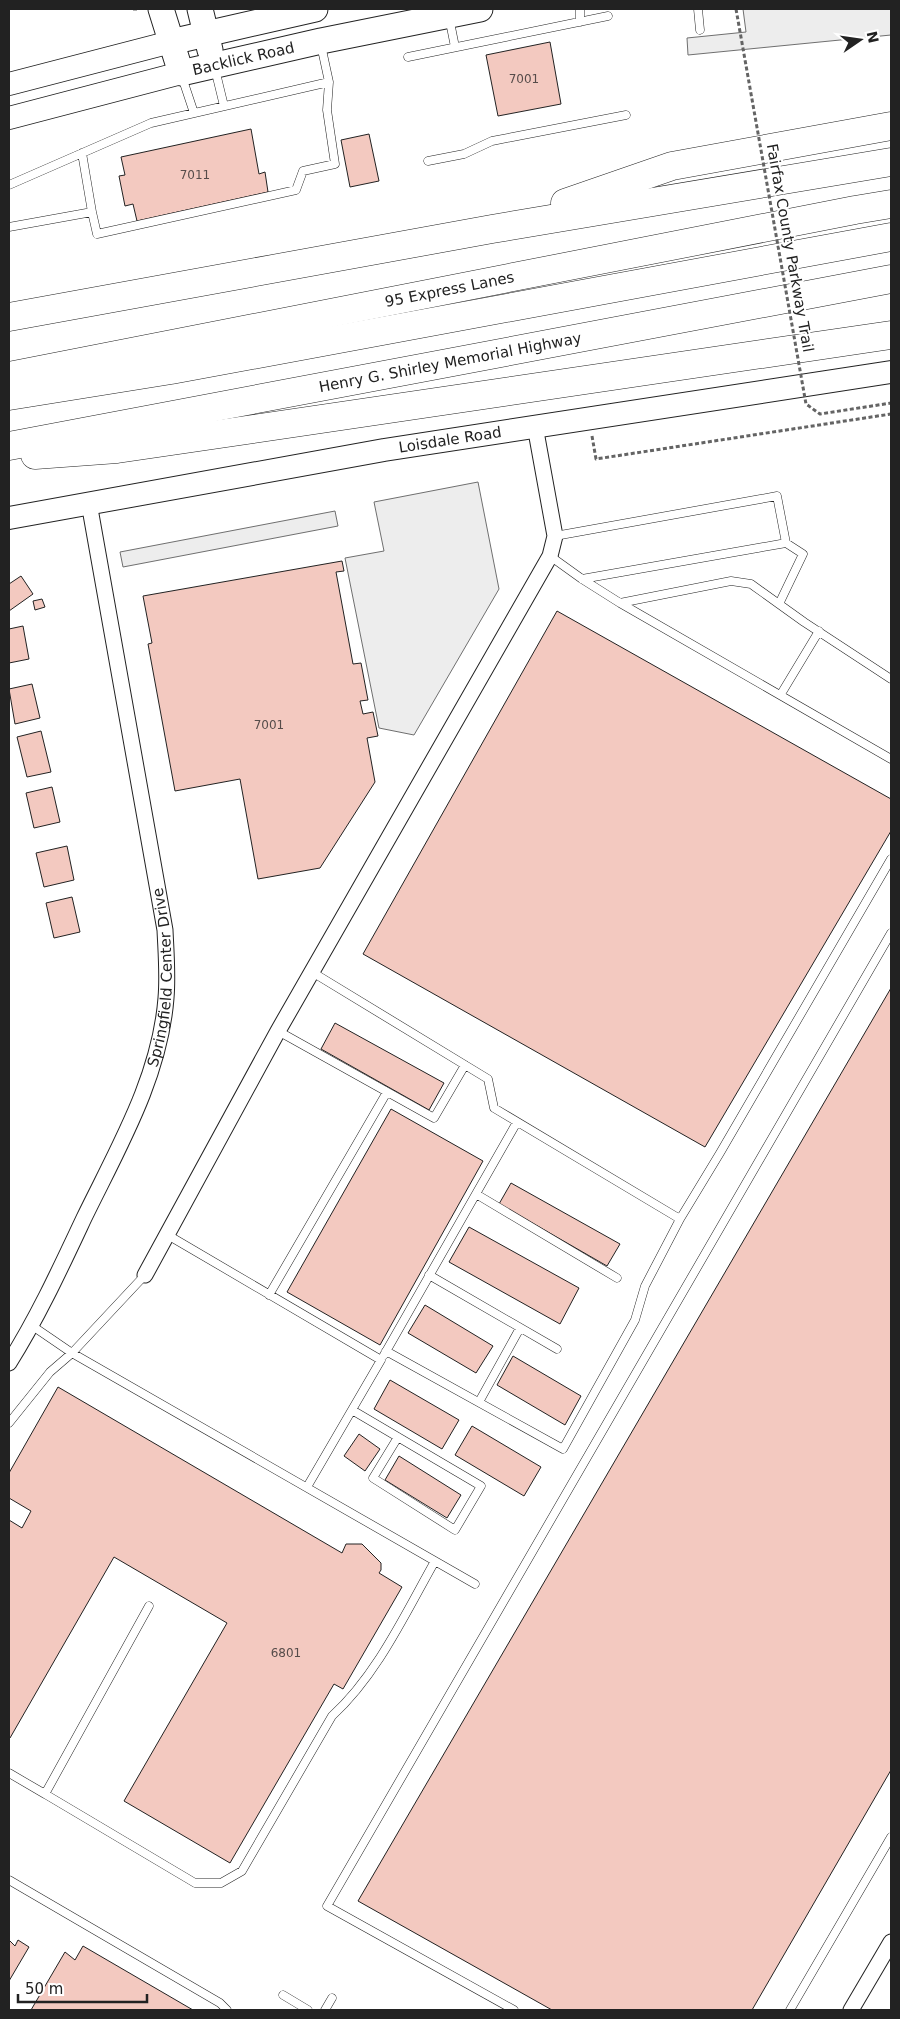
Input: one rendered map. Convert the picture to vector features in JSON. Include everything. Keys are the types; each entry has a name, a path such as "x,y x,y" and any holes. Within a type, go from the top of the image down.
{"highway":[{"path":"492,229 672,166 891,126"},
{"path":"9,317 492,229 891,162"},
{"name":"95 Express Lanes","path":"9,376 891,204"},
{"path":"9,396 201,365 891,237"},
{"name":"Henry G. Shirley Memorial Highway","path":"9,446 891,279"},
{"path":"9,456 117,449 891,335"}],"main road":[{"path":"161,9 181,73"},
{"path":"200,9 214,66"},
{"path":"9,84 171,42 315,9"},
{"name":"Backlick Road","path":"9,118 181,73 321,41 480,9"},
{"name":"Loisdale Road","path":"9,518 364,454 891,372"}],"street":[{"path":"145,1275 278,1031 550,556 555,536 535,426"},
{"name":"Springfield Center Drive","path":"9,1363 43,1303 134,1115 152,1070 160,1038 166,999 167,966 164,930 89,503"},
{"path":"851,2010 891,1942"}],"lane":[{"path":"580,9 580,22"},
{"path":"698,9 700,30"},
{"path":"449,15 455,48"},
{"path":"408,57 608,16"},
{"path":"82,153 96,234 296,190 303,171 335,164 326,110 329,82 321,41"},
{"path":"214,66 224,106"},
{"path":"181,73 194,113"},
{"path":"9,185 151,123 329,82"},
{"path":"428,161 464,154 492,142 626,115"},
{"path":"9,227 92,212"},
{"path":"555,536 777,496 786,543"},
{"path":"582,579 786,543 803,554 779,604"},
{"path":"550,556 582,579 620,602 891,759"},
{"path":"620,602 731,582 751,584 891,680"},
{"path":"781,694 819,631"},
{"path":"386,1351 563,1450 635,1320 645,1286 680,1218 720,1153 891,859"},
{"path":"514,2010 327,1906 891,932"},
{"path":"312,972 488,1079 494,1108 680,1218"},
{"path":"278,1031 434,1118 465,1065"},
{"path":"269,1295 387,1092"},
{"path":"307,1487 517,1122"},
{"path":"476,1194 618,1278"},
{"path":"166,1234 381,1360"},
{"path":"9,1423 50,1372 72,1353 145,1275"},
{"path":"429,1275 557,1348"},
{"path":"30,1325 72,1353 475,1584"},
{"path":"479,1402 520,1328"},
{"path":"352,1410 482,1486 455,1530 373,1478 398,1437"},
{"path":"9,1773 195,1883 220,1882 242,1871 332,1716 349,1701 387,1646 435,1561"},
{"path":"45,1794 149,1606"},
{"path":"790,2010 891,1837"},
{"path":"9,1880 220,2003 227,2010"},
{"path":"283,1995 308,2010"},
{"path":"325,2010 332,1998"}],"path":[{"path":"134,9 140,9"},
{"name":"Fairfax County Parkway Trail","path":"736,9 806,404 820,414 891,403"}],"shaded area":[{"path":"743,9 891,9 891,35 688,55 687,38 746,32"},
{"path":"478,482 499,589 414,735 379,728 345,558 384,551 374,502"},
{"path":"335,511 338,526 123,567 120,552"}],"building":[{"path":"550,42 561,104 498,116 486,55"},
{"path":"251,129 259,174 265,172 268,192 137,221 133,204 125,206 119,176 125,175 121,157"},
{"path":"369,134 379,181 350,187 341,140"},
{"path":"342,561 344,571 336,572 353,664 361,663 368,700 360,701 363,714 373,712 378,736 367,738 375,782 320,868 258,879 240,779 175,791 148,644 152,643 143,596"},
{"path":"21,576 33,594 9,611 9,584"},
{"path":"42,599 45,607 35,610 33,601"},
{"path":"557,611 891,799 891,831 705,1147 363,954"},
{"path":"23,626 29,659 9,663 9,629"},
{"path":"32,684 40,718 15,724 9,689"},
{"path":"41,731 51,772 27,777 17,737"},
{"path":"52,787 60,822 34,828 26,793"},
{"path":"67,846 74,880 44,887 36,853"},
{"path":"72,897 80,932 54,938 46,903"},
{"path":"891,988 891,1770 752,2010 552,2010 358,1901"},
{"path":"335,1023 444,1083 429,1110 321,1049"},
{"path":"391,1109 483,1161 380,1345 287,1292"},
{"path":"511,1183 620,1244 607,1266 499,1204"},
{"path":"469,1227 579,1288 560,1324 449,1262"},
{"path":"425,1305 493,1346 476,1373 408,1333"},
{"path":"513,1356 581,1396 565,1425 497,1385"},
{"path":"390,1380 459,1420 442,1449 374,1409"},
{"path":"58,1387 342,1553 346,1544 362,1544 381,1563 379,1573 402,1587 343,1689 334,1684 230,1863 124,1801 227,1623 114,1557 9,1737 9,1520 22,1528 31,1511 9,1498 9,1473"},
{"path":"472,1426 541,1467 524,1496 455,1455"},
{"path":"359,1434 380,1449 365,1471 344,1456"},
{"path":"399,1456 461,1495 447,1518 385,1480"},
{"path":"9,1940 15,1946 18,1940 29,1947 9,1981"},
{"path":"83,1946 193,2010 31,2010 65,1952 75,1960"}]}
